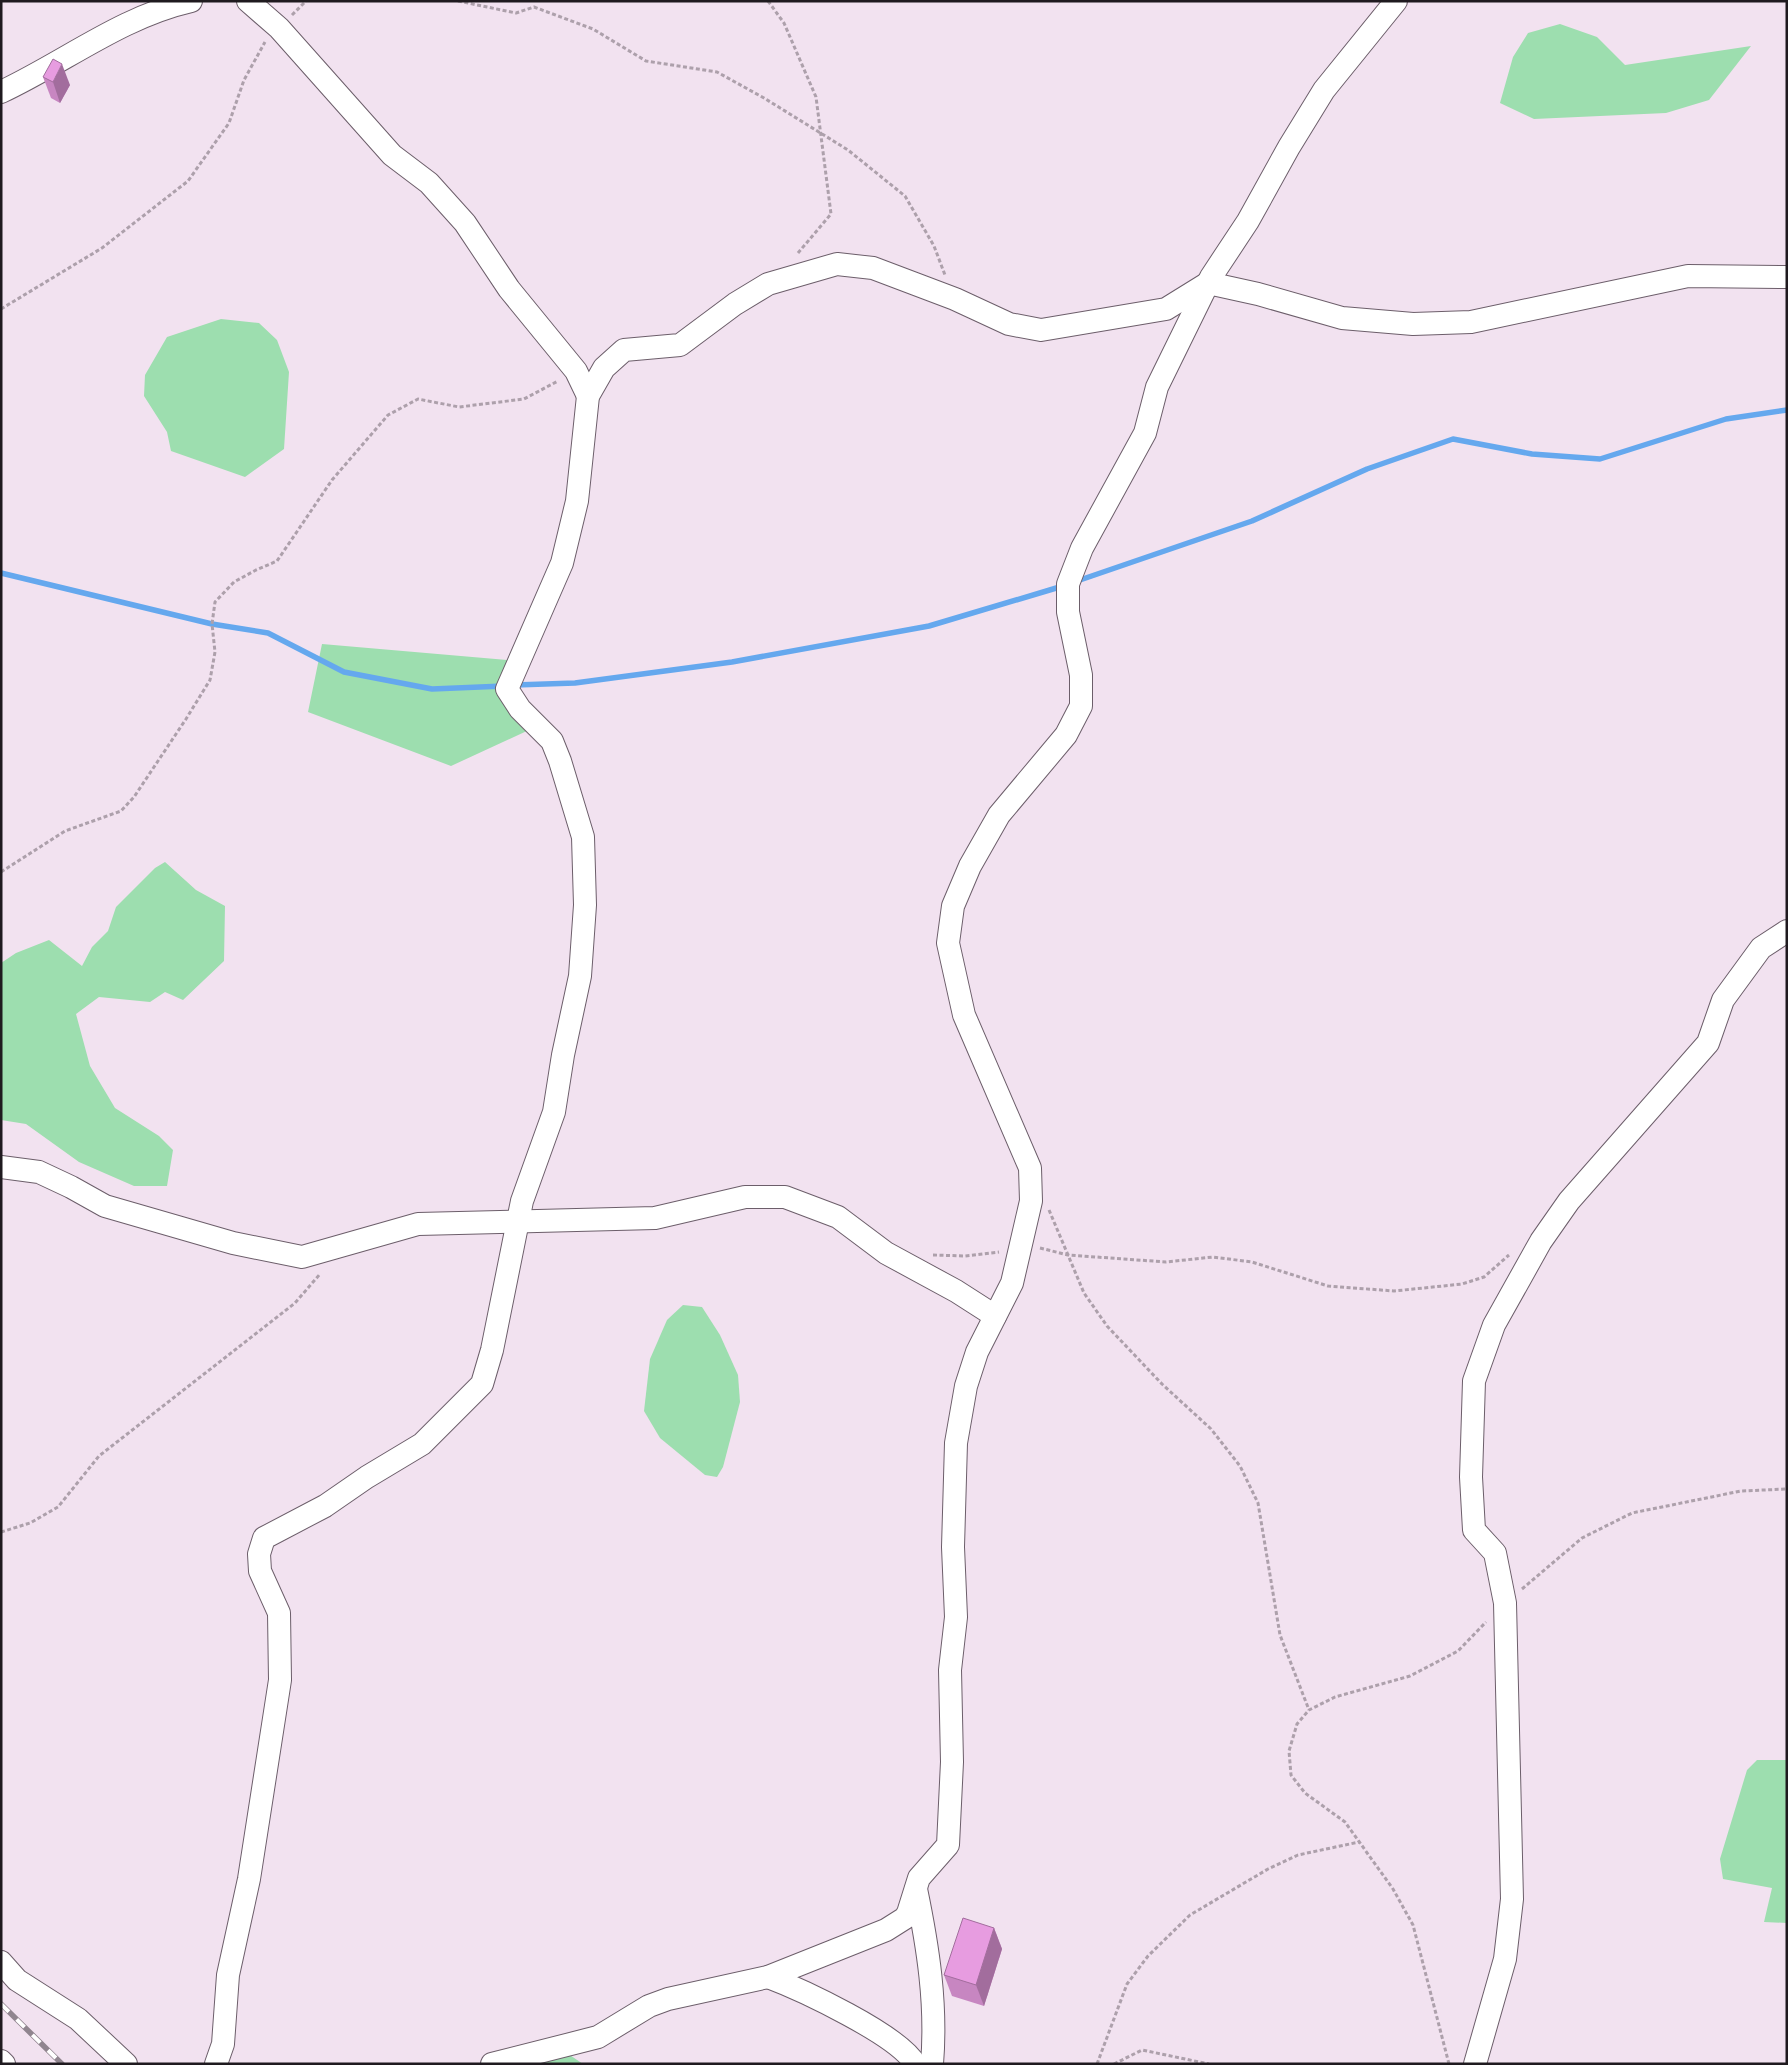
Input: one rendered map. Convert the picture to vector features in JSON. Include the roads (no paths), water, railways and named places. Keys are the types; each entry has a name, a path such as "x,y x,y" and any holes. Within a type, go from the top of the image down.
{"street":[{"path":"1,92 134,19 191,1"},
{"path":"248,1 279,28 392,155 429,183 465,223 509,289 576,371 588,396"},
{"path":"492,2064 598,2037 649,2006 668,1999 768,1977 886,1930 901,1921 908,1913 916,1886 926,1869 948,1845 952,1762 950,1670 956,1617 953,1547 956,1443 966,1386 977,1352 1012,1283 1030,1201 1030,1168 964,1015 948,943 953,906 970,866 998,814 1066,735 1081,706 1081,675 1068,612 1068,584 1082,548 1145,433 1157,387 1208,283 1248,221 1289,146 1324,90 1396,1"},
{"path":"216,2064 223,2044 228,1975 249,1878 280,1680 280,1613 260,1571 259,1554 264,1538 325,1506 367,1477 422,1444 482,1384 492,1350 522,1201 554,1112 563,1055 580,976 585,904 583,837 560,761 552,742 520,709 507,689 562,563 577,501 588,396 604,368 624,350 680,346 736,304 768,284 837,264 873,268 955,299 1009,324 1041,330 1166,309 1208,283 1258,294 1342,318 1413,324 1471,322 1688,276 1787,277"},
{"path":"1475,2064 1505,1959 1511,1913 1504,1603 1495,1553 1474,1530 1471,1477 1474,1381 1494,1325 1541,1241 1569,1201 1708,1043 1723,1000 1761,948 1787,930"},
{"path":"1,1167 39,1172 71,1186 105,1206 233,1243 302,1257 418,1224 655,1218 746,1197 785,1196 838,1217 886,1253 956,1291 995,1316"},
{"path":"916,1886 929,1954 934,2036 932,2064"},
{"path":"1,1962 17,1980 78,2019 126,2064"},
{"path":"768,1977 803,1990 874,2030 904,2049 915,2064"},
{"path":"1,2061 4,2064"}],"waterway":[{"path":"1077,581 1252,521 1367,469 1453,439 1532,454 1600,459 1726,419 1787,410"},
{"path":"1,573 212,624 268,633 344,672 432,689 504,686"},
{"path":"515,685 575,683 732,662 929,626 1063,586"}],"railway":[{"path":"1,2004 62,2064"}]}
